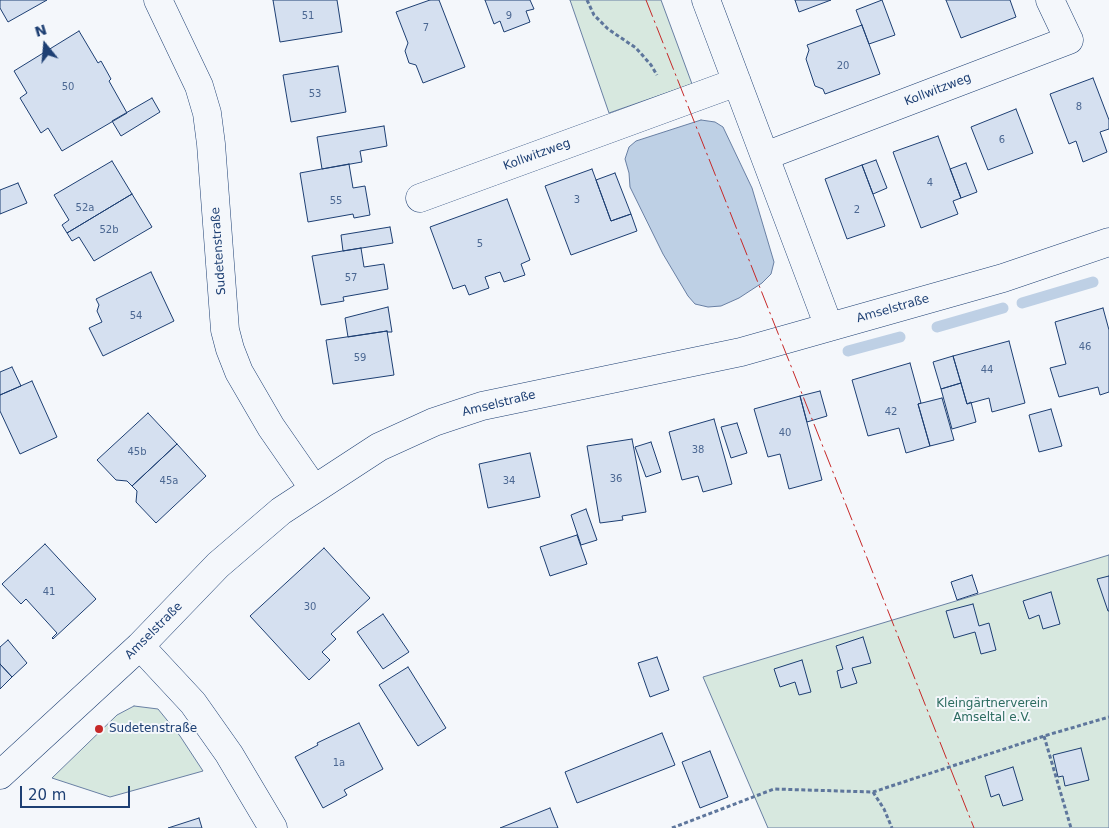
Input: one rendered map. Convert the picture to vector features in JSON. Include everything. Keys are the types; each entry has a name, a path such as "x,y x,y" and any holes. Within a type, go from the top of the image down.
{"street":[{"name":"Sudetenstraße","path":"158,0 199,86 207,113 225,330 230,350 239,372 271,427 314,489"},
{"path":"706,0 828,327"},
{"name":"Kollwitzweg","path":"765,156 1069,40 1050,0"},
{"name":"Kollwitzweg","path":"420,198 737,82"},
{"name":"Amselstraße","path":"0,775 140,646 218,565 281,511 379,447 434,422 482,406 741,352 1003,278 1109,242"},
{"path":"140,646 192,703 229,754 273,828"}],"path":[{"path":"587,0 594,15 608,29 636,48 651,65 661,83 670,106"},
{"path":"672,828 774,789 873,792 1044,736 1109,717"},
{"path":"1044,736 1071,828"},
{"path":"873,792 884,809 892,828"}],"green space":[{"path":"570,0 661,0 692,84 609,113"},
{"name":"Kleingärtnerverein Amseltal e.V.","path":"1109,555 1109,828 768,828 703,677"},
{"path":"134,706 158,709 180,736 203,771 110,797 52,778 117,715"}],"water":[{"path":"701,120 715,122 723,127 752,188 774,262 771,274 762,283 739,298 721,306 708,307 695,304 688,296 663,254 630,187 625,159 629,147 636,141"}],"building":[{"path":"0,0 47,0 8,22 0,8"},
{"path":"273,0 337,0 342,32 280,42"},
{"path":"430,0 439,0 465,67 423,83 416,65 409,63 405,51 408,43 396,12"},
{"path":"485,0 530,0 534,9 526,11 530,22 504,32 500,21 494,24"},
{"path":"795,0 831,0 799,12"},
{"path":"882,0 895,35 869,44 856,10"},
{"path":"946,0 1010,0 1016,17 961,38"},
{"path":"862,25 880,74 825,94 823,89 815,86 806,59 809,50 807,45"},
{"path":"79,31 98,63 101,61 111,79 109,81 127,113 62,151 48,128 41,133 20,98 27,93 14,71"},
{"path":"338,66 346,112 291,122 283,75"},
{"path":"1093,78 1109,120 1109,129 1100,132 1107,152 1083,162 1076,141 1069,144 1050,94"},
{"path":"152,98 160,112 121,136 112,121"},
{"path":"1016,109 1033,153 988,170 971,127"},
{"path":"384,126 387,146 360,151 362,162 322,169 317,137"},
{"path":"938,136 961,198 953,201 958,214 921,228 893,152"},
{"path":"876,160 887,188 873,194 862,165"},
{"path":"112,161 132,194 67,233 62,225 69,220 54,195"},
{"path":"966,163 977,192 961,198 950,169"},
{"path":"349,164 353,188 365,186 370,215 354,218 353,214 308,222 300,173"},
{"path":"862,165 885,226 847,239 825,179"},
{"path":"592,169 611,221 631,214 637,231 571,255 545,186"},
{"path":"615,173 631,214 611,221 596,180"},
{"path":"18,183 27,203 0,214 0,190"},
{"path":"132,194 152,227 94,261 79,237 72,241 67,233"},
{"path":"507,199 530,260 521,264 525,275 504,282 500,272 485,277 489,288 469,295 465,285 453,289 430,227"},
{"path":"390,227 393,243 343,251 341,235"},
{"path":"361,248 364,267 384,264 388,289 343,297 344,301 321,305 312,256"},
{"path":"151,272 174,321 103,356 89,328 102,322 97,311 99,305 96,299"},
{"path":"388,307 392,332 387,331 348,337 345,318"},
{"path":"1103,308 1109,330 1109,392 1100,395 1098,387 1059,397 1050,368 1066,364 1055,322"},
{"path":"387,331 394,375 333,384 326,340"},
{"path":"1009,341 1025,403 992,412 989,398 967,404 953,356"},
{"path":"953,356 961,383 941,389 933,362"},
{"path":"910,363 921,403 918,404 930,446 906,453 899,428 868,436 852,380"},
{"path":"12,367 21,386 0,395 0,372"},
{"path":"32,381 57,437 20,454 0,411 0,395"},
{"path":"961,383 967,404 971,402 976,422 952,429 941,389"},
{"path":"820,391 827,416 807,422 800,396"},
{"path":"800,396 822,480 789,489 780,454 768,457 754,409"},
{"path":"942,398 954,440 930,446 918,404"},
{"path":"1051,409 1062,446 1039,452 1029,415"},
{"path":"148,413 177,444 132,486 127,481 116,480 97,460"},
{"path":"714,419 732,484 703,492 698,476 682,480 669,432"},
{"path":"737,423 747,453 731,458 721,427"},
{"path":"632,439 646,512 622,516 623,520 600,523 587,446"},
{"path":"651,442 661,472 646,477 635,447"},
{"path":"177,444 206,476 156,523 136,502 137,491 132,486"},
{"path":"530,453 540,497 488,508 479,464"},
{"path":"586,509 597,540 581,545 571,515"},
{"path":"577,535 587,564 550,576 540,547"},
{"path":"45,544 96,599 53,639 57,633 26,599 21,604 2,584"},
{"path":"324,548 370,598 331,634 336,639 322,652 330,660 309,680 250,616"},
{"path":"972,575 978,593 957,600 951,582"},
{"path":"1109,576 1109,611 1108,611 1097,579"},
{"path":"1051,592 1060,624 1043,629 1039,615 1029,619 1023,601"},
{"path":"973,604 979,626 989,623 996,650 981,654 975,632 954,638 946,611"},
{"path":"383,614 409,652 383,669 357,632"},
{"path":"863,637 871,663 852,668 857,683 841,688 837,671 843,669 836,646"},
{"path":"8,640 27,663 12,677 0,664 0,647"},
{"path":"657,657 669,690 650,697 638,663"},
{"path":"802,660 811,692 799,695 795,682 780,687 774,669"},
{"path":"0,664 12,677 0,689"},
{"path":"408,667 446,728 418,746 379,685"},
{"path":"359,723 383,769 344,790 347,795 323,808 295,757 318,745 317,743"},
{"path":"662,733 675,765 577,803 565,772"},
{"path":"1081,748 1089,780 1065,786 1063,776 1058,777 1053,755"},
{"path":"710,751 728,797 700,808 682,762"},
{"path":"1013,767 1023,800 1003,806 999,794 991,797 985,776"},
{"path":"550,808 558,828 500,828"},
{"path":"199,818 202,828 168,828"}],"waterway":[{"path":"1022,303 1093,282"},
{"path":"937,327 1003,308"},
{"path":"848,351 900,337"}],"power":[{"path":"646,0 974,828"}],"place":[{"name":"Sudetenstraße","path":"99,729"}]}
